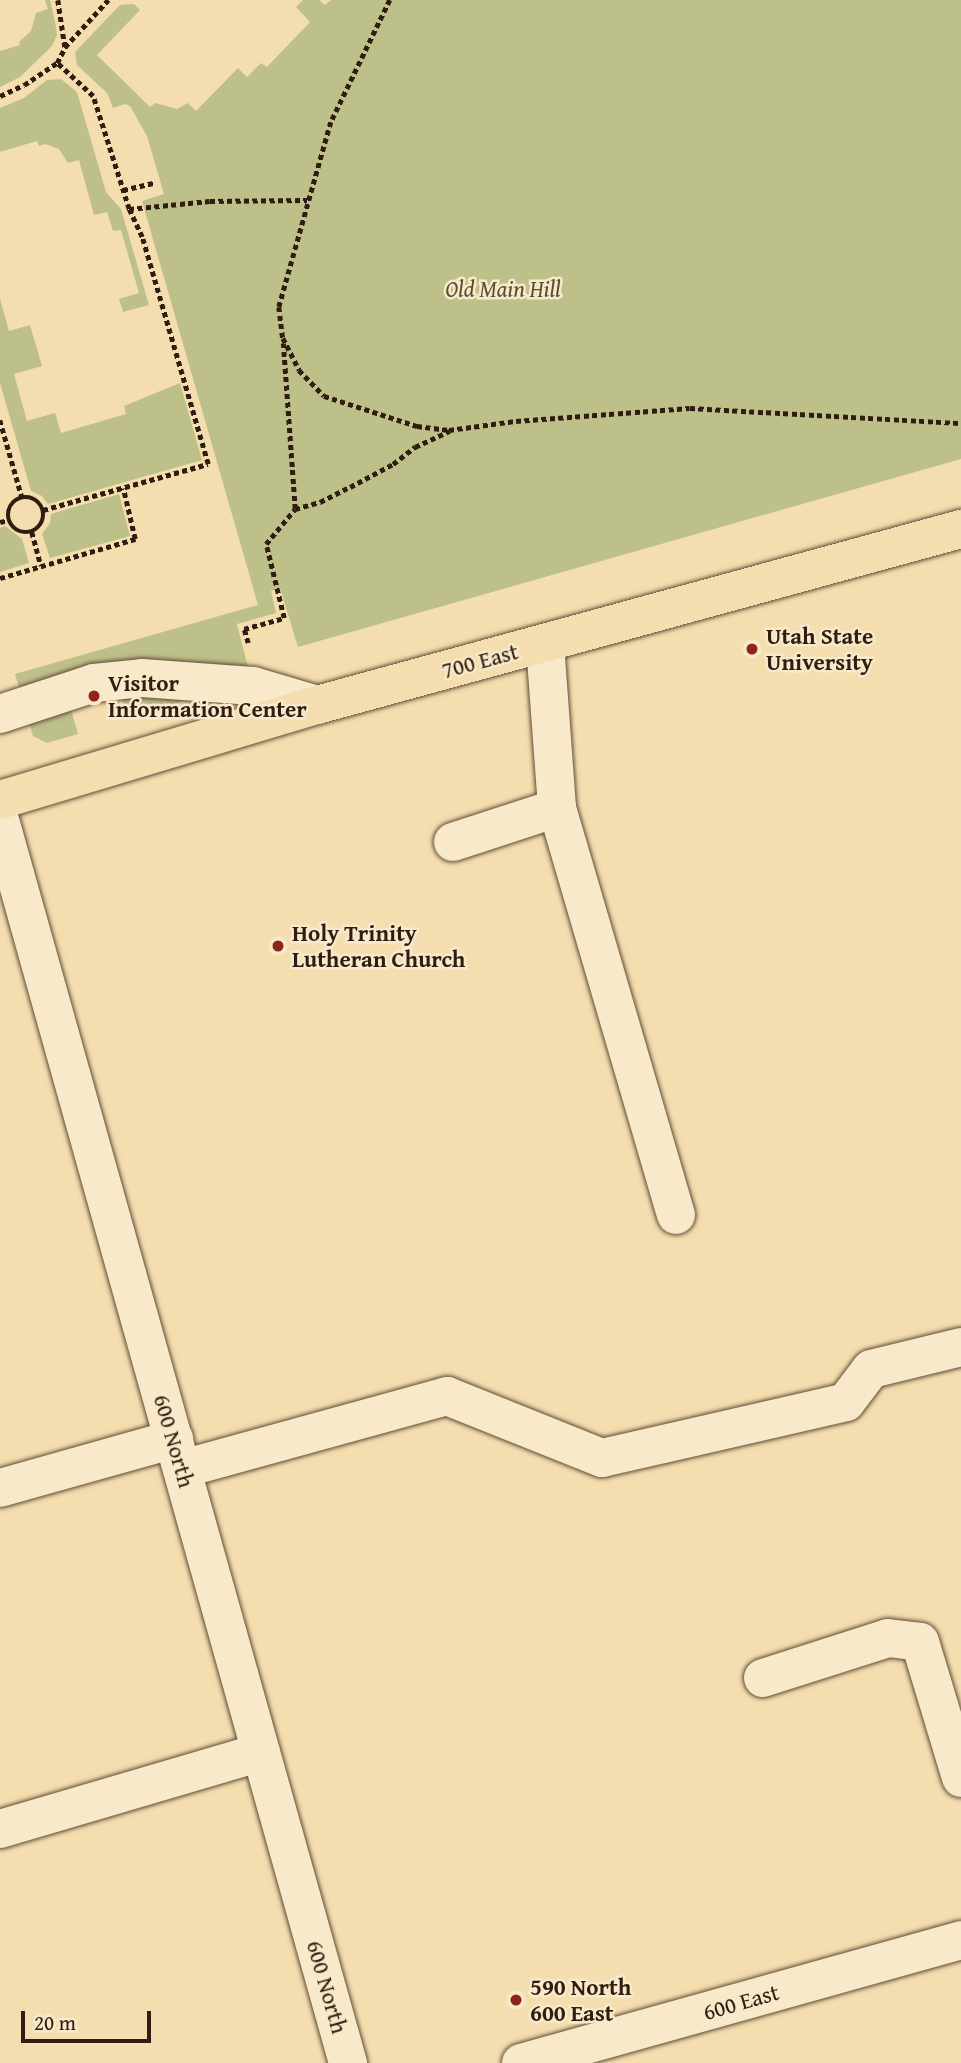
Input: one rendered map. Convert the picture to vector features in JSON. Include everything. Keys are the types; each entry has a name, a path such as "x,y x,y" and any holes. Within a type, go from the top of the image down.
{"main road":[{"name":"700 East","path":"0,800 317,705 961,529"}],"street":[{"path":"545,644 556,808 676,1215"},
{"path":"0,714 94,683 142,678 253,686 317,705"},
{"path":"453,842 556,808"},
{"name":"600 North","path":"0,820 348,2063"},
{"path":"0,1488 178,1454 447,1395 602,1458 846,1402 871,1369 961,1347"},
{"path":"763,1678 888,1638 920,1642 961,1778"},
{"path":"0,1829 261,1752"},
{"name":"600 East","path":"521,2063 961,1940"}],"path":[{"path":"58,0 65,47"},
{"path":"0,96 24,85 57,63 65,47 108,0"},
{"path":"295,509 279,307 331,122 390,0"},
{"path":"43,510 208,464 142,237 129,209 93,96 57,63"},
{"path":"123,190 154,183"},
{"path":"129,209 210,201 307,200"},
{"path":"283,338 299,370 324,396 417,426 449,430 516,421 690,408 961,423"},
{"path":"0,421 22,497"},
{"path":"252,655 244,629 284,618 266,544 295,509 320,502 349,488 393,464 415,447 449,430"},
{"path":"0,578 135,539 123,488"},
{"path":"22,497 34,499 43,510 42,522 32,532 15,530 8,520 10,506 22,497"},
{"path":"0,522 8,520"},
{"path":"32,532 41,566"}],"green space":[{"path":"45,0 50,0 56,27 57,35 52,46 20,77 0,87 0,51 20,45 19,42 31,31 36,13 48,9"},
{"name":"Old Main Hill","path":"303,0 319,0 325,5 331,0 961,0 961,459 298,647 280,588 271,591 276,613 237,624 249,671 19,687 15,674 258,605 142,201 164,194 147,136 130,106 125,104 113,108 107,93 77,65 75,52 120,5 134,4 140,10 97,55 150,107 155,103 177,109 188,103 196,111 238,68 247,77 261,63 267,67 310,22 296,7"},
{"path":"61,79 77,92 106,192 121,209 149,305 123,312 119,299 139,293 121,230 113,231 107,212 94,215 79,160 68,163 59,149 45,144 39,146 37,141 0,152 0,108 24,98 47,80"},
{"path":"0,299 9,331 30,325 42,366 14,374 27,421 55,413 61,433 126,414 124,406 180,383 202,460 48,504 42,496 31,491 0,383"},
{"path":"119,494 130,536 50,558 42,534 50,523 51,514"},
{"path":"5,526 22,539 29,563 0,572 0,528"},
{"path":"120,689 182,698 181,702 128,720"},
{"path":"69,703 78,734 47,743 33,736 29,722"}],"place":[{"name":"Utah State University","path":"752,649"},
{"name":"Visitor Information Center","path":"94,696"},
{"name":"Holy Trinity Lutheran Church","path":"278,946"},
{"name":"590 North 600 East","path":"516,2000"}]}
